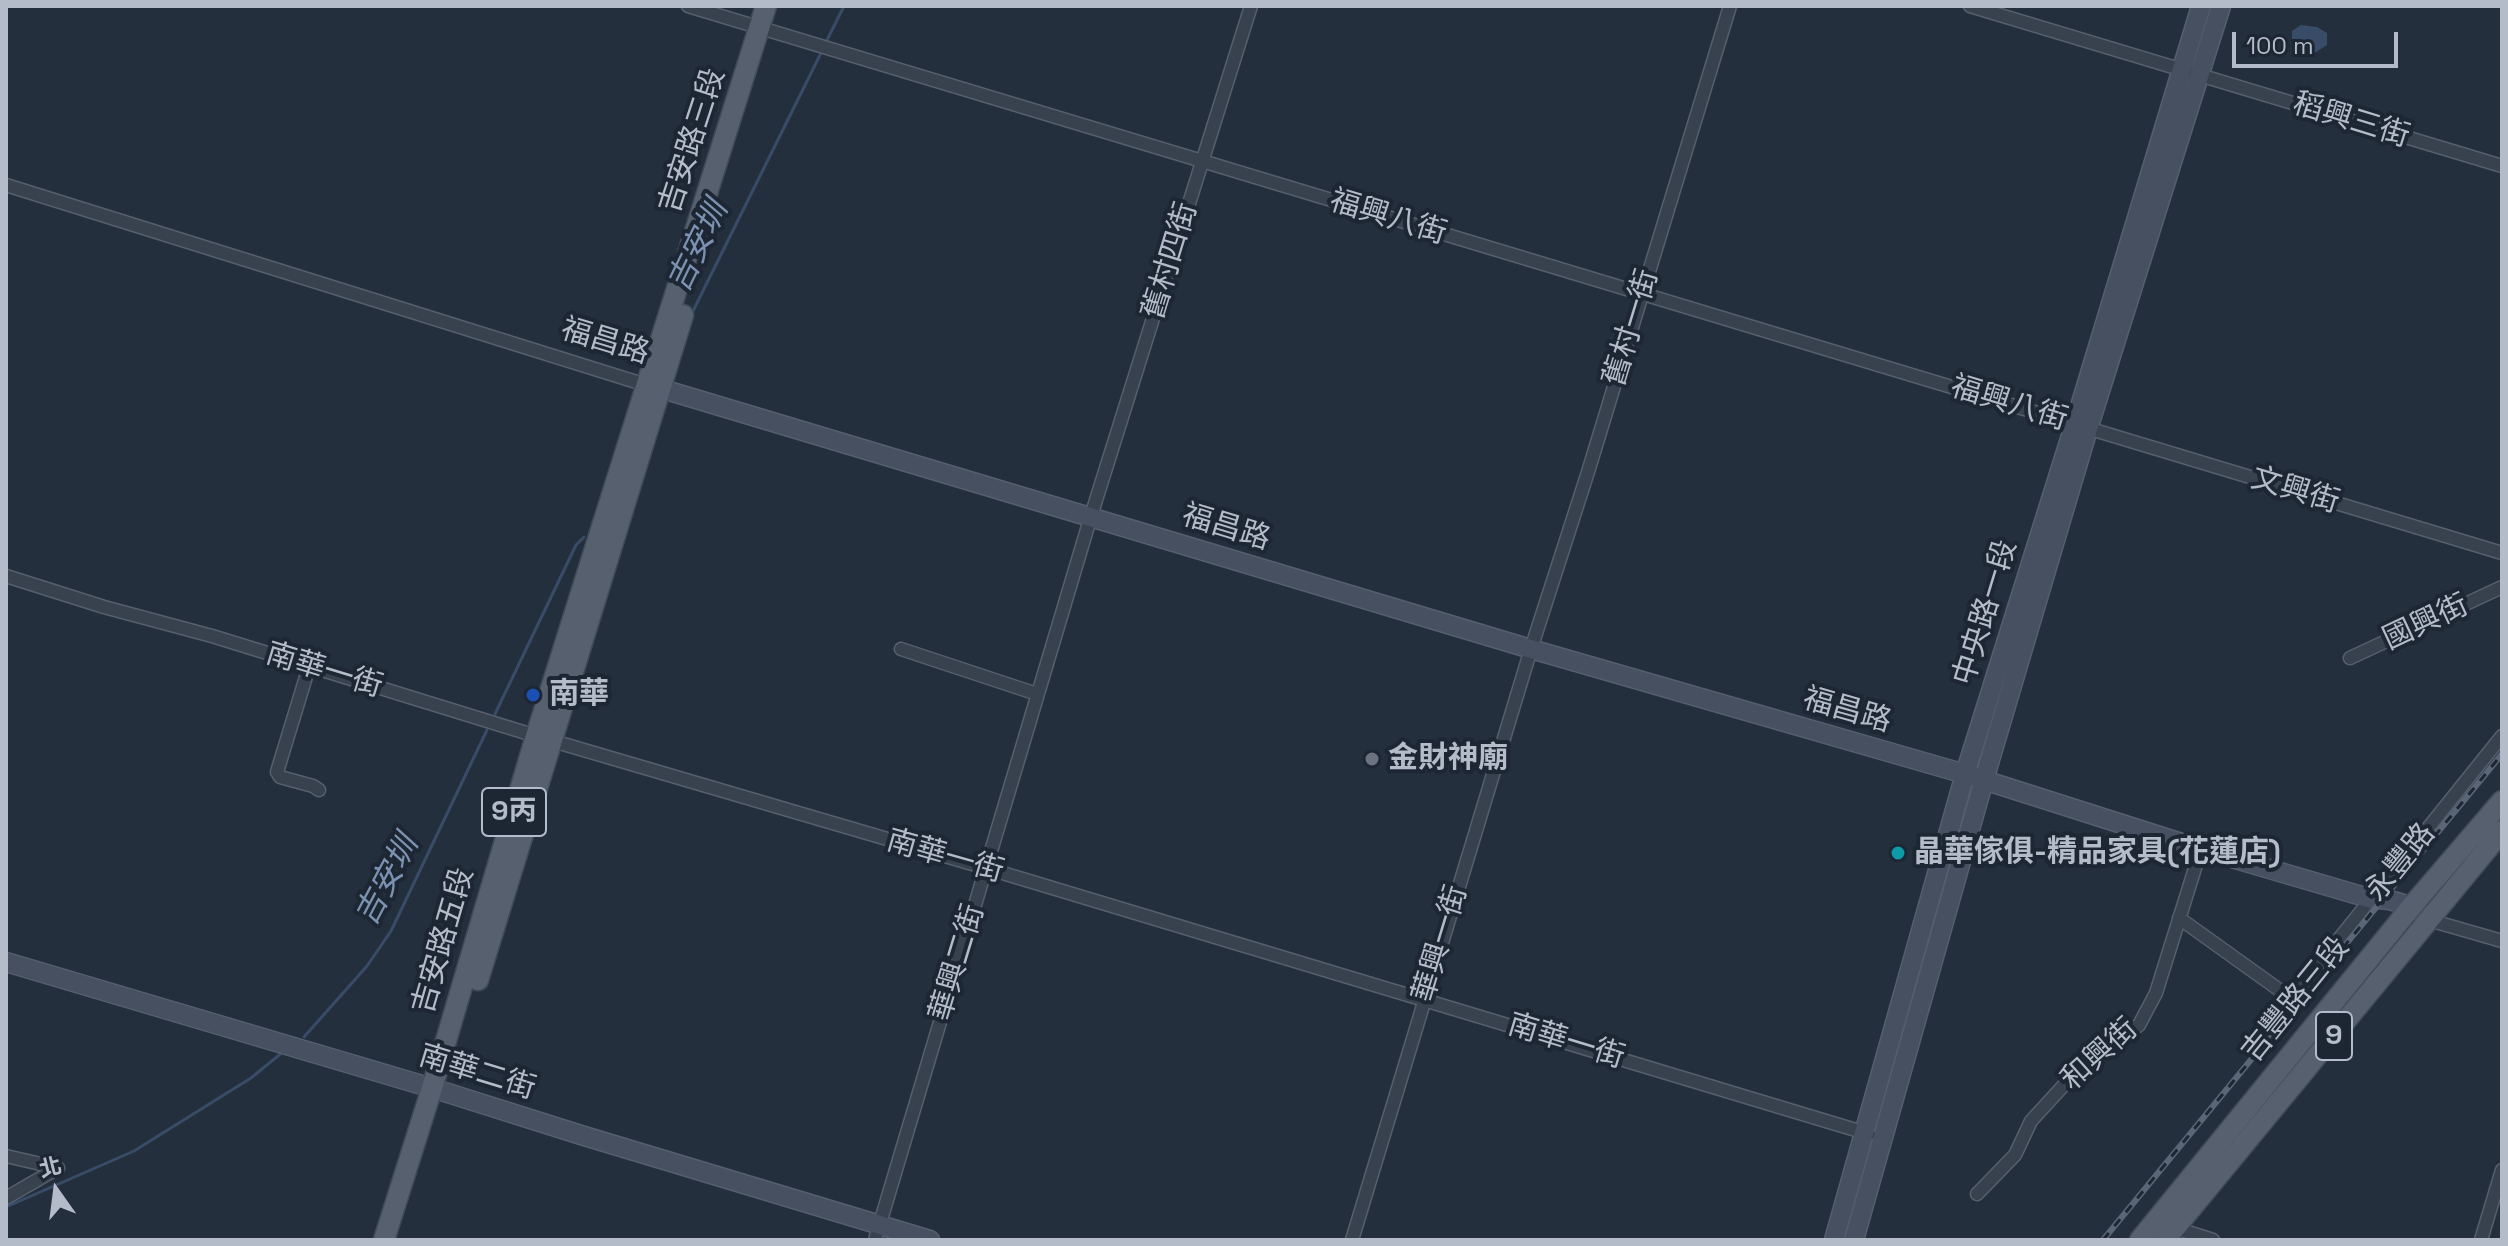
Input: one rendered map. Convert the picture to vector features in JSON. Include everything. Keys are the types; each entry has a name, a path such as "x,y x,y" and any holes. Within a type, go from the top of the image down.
{"main road":[{"name":"吉安路三段","path":"765,30 766,6"},
{"name":"吉安路三段","path":"653,386 765,30 777,6"},
{"name":"吉安路五段","path":"398,1240 438,1089 653,386"},
{"name":"吉豐路三段","path":"2140,1240 2412,906 2502,801"},
{"name":"吉豐路三段","path":"2170,1234 2502,831"},
{"name":"吉安路五段","path":"384,1240 438,1089"}],"street":[{"name":"福興八街","path":"688,6 2082,426"},
{"name":"舊村四街","path":"1091,516 1251,6"},
{"name":"舊村一街","path":"1531,649 1730,6"},
{"name":"稻興三街","path":"1970,6 2502,166"},
{"name":"中央路一段","path":"2191,73 2201,6"},
{"name":"中央路一段","path":"1834,1240 1965,774 2082,426 2191,73 2221,6"},
{"name":"福昌路","path":"6,185 653,386 1531,649 1965,774 2201,849 2372,899 2383,898 2412,906 2429,920"},
{"name":"中央路一段","path":"1854,1240 2082,426"},
{"name":"文興街","path":"2082,426 2502,553"},
{"name":"華興二街","path":"877,1232 1091,516"},
{"name":"南華一街","path":"6,576 1884,1139"},
{"name":"國興街","path":"2350,658 2502,587"},
{"path":"901,649 1037,694"},
{"name":"華興一街","path":"1352,1240 1531,649"},
{"path":"309,667 277,772 280,777 319,790"},
{"name":"永豐路","path":"2179,918 2285,994 2294,991 2302,985 2502,736"},
{"name":"和興街","path":"1977,1194 2015,1155 2031,1121 2064,1085 2139,1025 2156,993 2201,849"},
{"path":"2429,920 2502,941"},
{"name":"南華二街","path":"6,962 438,1089 877,1232 930,1240"},
{"path":"6,1156 58,1168 6,1198"},
{"path":"2481,1240 2502,1170"},
{"path":"2170,1234 2213,1240"}],"water":[{"path":"2301,25 2317,27 2327,33 2327,45 2313,54 2292,44 2292,31"}],"waterway":[{"name":"吉安圳","path":"825,44 844,6"},
{"name":"吉安圳","path":"692,313 822,51"},
{"name":"吉安圳","path":"495,714 576,545 584,537"},
{"name":"吉安圳","path":"304,1037 367,966 391,931 487,730"},
{"name":"吉安圳","path":"6,1207 134,1151 251,1078 284,1051"}],"railway":[{"path":"2103,1240 2502,754"}],"place":[{"name":"南華","path":"533,695"},
{"name":"金財神廟","path":"1372,759"},
{"name":"晶華傢俱-精品家具(花蓮店)","path":"1898,853"}]}
